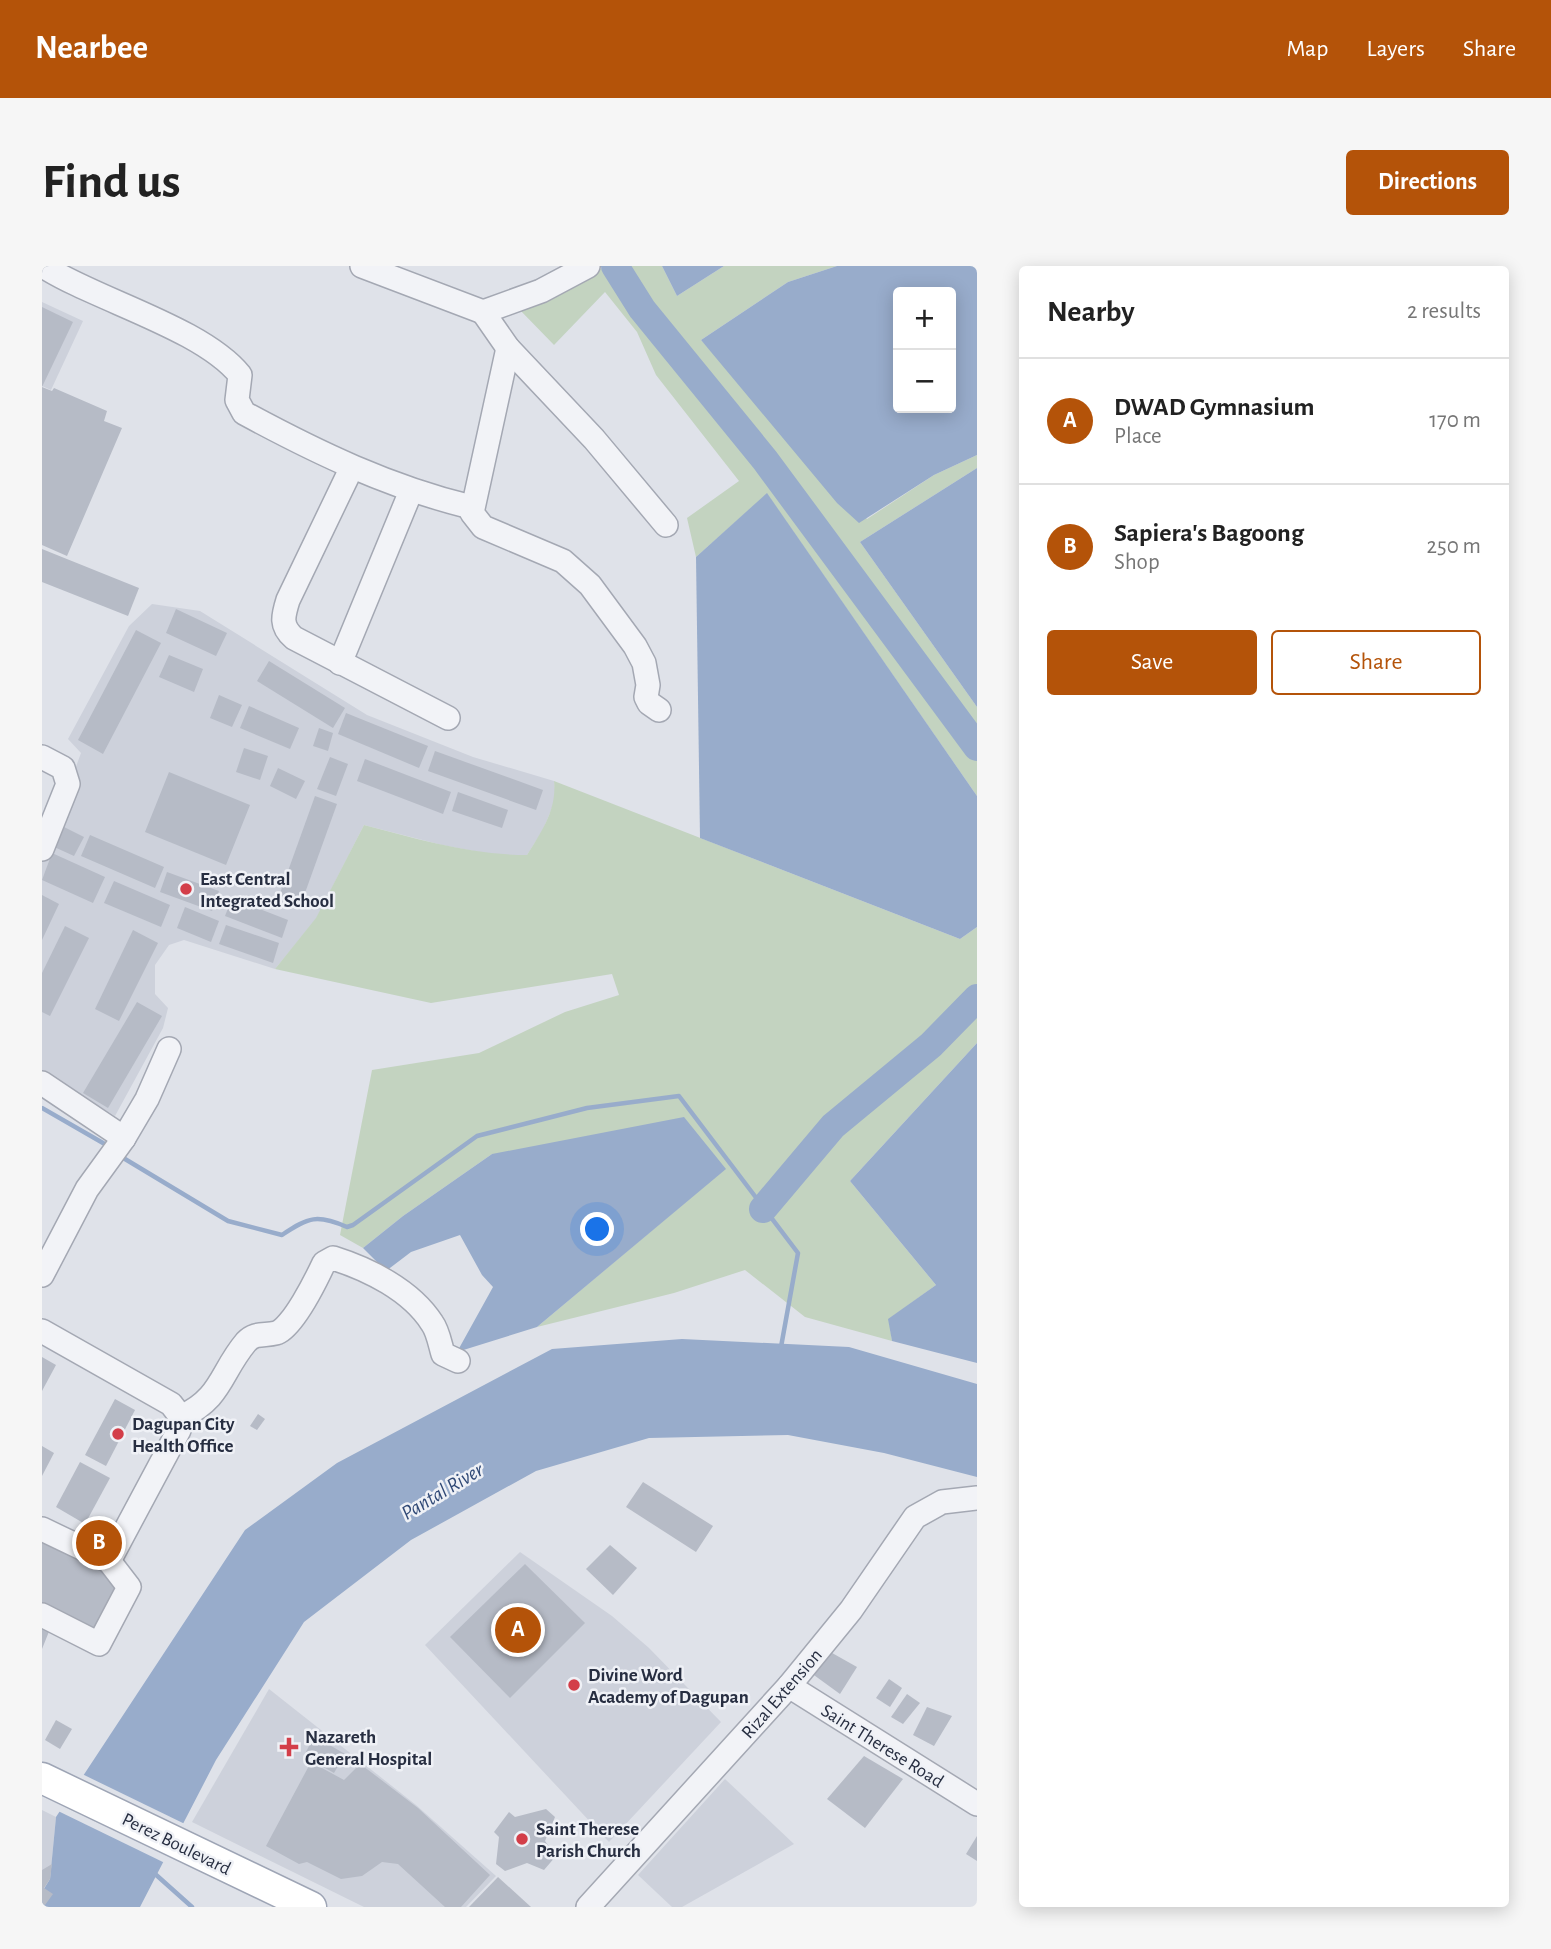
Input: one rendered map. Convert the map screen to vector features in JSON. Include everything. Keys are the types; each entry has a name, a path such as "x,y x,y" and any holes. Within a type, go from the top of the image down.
{"main road":[{"name":"Perez Boulevard","path":"42,1778 312,1907"}],"street":[{"path":"43,266 186,336 229,364 240,375 237,400 244,413 351,469 411,491 471,508"},
{"path":"362,266 483,312 508,348 594,439 666,525"},
{"path":"483,312 541,291 588,266"},
{"path":"508,348 471,508 476,521 483,527 545,551 576,570 590,584 631,638 644,663 648,685 646,697 649,704 659,710"},
{"path":"351,469 282,618 288,633 294,638 448,718"},
{"path":"340,663 411,491"},
{"path":"42,757 63,768 68,784 42,849"},
{"path":"42,1275 88,1189 124,1138 147,1099 169,1049"},
{"path":"42,1083 124,1138"},
{"path":"181,1418 201,1408 212,1396 250,1338 278,1333 288,1324 324,1263 333,1258 356,1265 393,1286 433,1323 443,1353 458,1361"},
{"path":"42,1331 171,1404 181,1418 179,1430 109,1561"},
{"name":"Rizal Extension","path":"588,1907 789,1686 851,1610 915,1517 942,1502 977,1498"},
{"path":"42,1530 109,1561 127,1580 128,1592 99,1644 42,1615"},
{"name":"Saint Therese Road","path":"789,1686 977,1804"}],"shaded area":[{"path":"42,302 83,321 51,390 42,386"},
{"name":"East Central Integrated School","path":"152,604 200,611 367,715 473,757 554,781 556,798 543,830 527,855 494,855 364,825 316,919 275,969 184,940 169,945 155,965 155,994 168,1008 163,1028 115,1116 42,1071 42,859 81,753 68,739 129,626"},
{"name":"Divine Word Academy of Dagupan","path":"520,1552 612,1616 649,1648 721,1722 609,1842 425,1645"},
{"name":"Nazareth General Hospital","path":"269,1689 416,1805 496,1876 466,1907 364,1907 192,1822"},
{"path":"725,1779 794,1844 682,1907 672,1907 638,1875"},
{"path":"42,1810 56,1817 50,1879 42,1892"}],"green space":[{"path":"605,266 662,266 677,296 724,266 837,266 788,282 701,340 867,519 934,475 977,455 977,468 860,542 977,707 977,796 767,494 696,557 687,518 739,481 656,375 637,332 605,292 554,345 519,309 558,295"},
{"path":"554,781 960,939 977,927 977,1043 850,1181 936,1285 889,1319 892,1341 805,1317 745,1270 674,1293 537,1327 725,1169 492,1154 403,1216 363,1248 340,1235 372,1070 479,1053 565,1012 619,995 612,974 431,1003 275,969 316,918 364,825 465,849 527,855 551,810"}],"water":[{"path":"662,266 724,266 677,296"},
{"path":"837,266 977,266 977,455 934,475 859,523 837,503 701,340 788,282"},
{"path":"977,468 977,707 860,542"},
{"path":"767,493 977,796 977,927 960,939 700,838 696,557"},
{"path":"977,1043 977,1363 892,1341 888,1319 936,1285 850,1181"},
{"path":"684,1117 726,1169 537,1327 457,1352 493,1287 482,1275 460,1235 411,1252 386,1271 363,1248 403,1216 492,1154"},
{"name":"Pantal River","path":"682,1339 849,1347 977,1384 977,1477 884,1453 788,1435 649,1438 536,1471 411,1540 304,1622 216,1760 140,1907 42,1907 42,1892 50,1879 56,1817 245,1530 337,1463 552,1349"}],"pier":[{"path":"80,1773 187,1825 167,1864 56,1810"}],"building":[{"path":"42,307 73,322 42,387"},
{"path":"42,387 52,391 54,388 107,411 104,421 122,428 67,556 42,545"},
{"path":"42,549 139,588 128,616 42,582"},
{"path":"176,609 227,633 216,656 166,633"},
{"path":"136,630 161,643 103,754 78,740"},
{"path":"169,655 203,669 194,692 159,677"},
{"path":"269,661 345,708 333,728 257,681"},
{"path":"219,695 242,705 232,727 210,718"},
{"path":"249,706 299,728 290,749 240,728"},
{"path":"346,713 428,746 419,768 338,734"},
{"path":"319,728 333,733 328,751 313,746"},
{"path":"244,748 268,756 260,780 236,772"},
{"path":"435,751 543,790 536,810 428,771"},
{"path":"330,757 348,764 336,796 317,789"},
{"path":"365,759 451,792 443,814 357,781"},
{"path":"278,768 305,781 296,799 270,786"},
{"path":"169,772 250,805 226,865 145,832"},
{"path":"458,792 508,810 502,828 452,811"},
{"path":"315,796 337,804 301,904 279,896"},
{"path":"62,826 84,837 74,856 52,846"},
{"path":"90,835 164,867 155,888 81,856"},
{"path":"52,853 105,877 93,903 42,880"},
{"path":"167,872 219,891 212,911 160,892"},
{"path":"114,881 170,905 161,927 104,903"},
{"path":"42,895 59,904 42,940"},
{"path":"232,898 288,920 282,938 225,916"},
{"path":"185,907 219,921 211,942 177,928"},
{"path":"226,925 279,943 273,963 219,944"},
{"path":"65,926 89,938 50,1016 42,1012 42,973"},
{"path":"133,930 158,943 119,1021 95,1009"},
{"path":"137,1002 162,1016 108,1108 83,1093"},
{"path":"42,1357 56,1365 42,1391"},
{"path":"115,1399 135,1410 106,1466 85,1455"},
{"path":"258,1414 265,1419 257,1430 250,1426"},
{"path":"42,1446 54,1453 42,1476"},
{"path":"80,1462 110,1478 85,1524 56,1507"},
{"path":"643,1482 713,1526 696,1552 626,1507"},
{"path":"96,1519 114,1528 104,1551 85,1542"},
{"path":"42,1542 120,1580 95,1631 42,1606"},
{"path":"610,1545 637,1568 613,1595 586,1569"},
{"path":"525,1564 585,1623 510,1698 450,1637"},
{"path":"42,1626 50,1629 42,1649"},
{"path":"825,1649 857,1667 840,1694 807,1670"},
{"path":"889,1679 902,1688 890,1707 876,1698"},
{"path":"907,1694 920,1703 903,1724 891,1717"},
{"path":"927,1707 952,1716 934,1746 913,1735"},
{"path":"56,1720 72,1729 60,1749 45,1740"},
{"path":"314,1736 345,1754 334,1773 304,1756"},
{"path":"864,1756 903,1779 865,1828 827,1799"},
{"path":"311,1762 344,1780 359,1765 363,1766 418,1808 490,1875 461,1907 445,1907 398,1864 382,1862 362,1876 341,1879 307,1862 299,1864 266,1846"},
{"name":"Saint Therese Parish Church","path":"546,1809 555,1817 545,1841 556,1856 544,1870 527,1863 505,1871 496,1864 499,1837 494,1832 509,1812 515,1817"},
{"path":"977,1836 977,1861 966,1854"},
{"path":"52,1864 50,1879 44,1888 53,1894 45,1905 42,1904 42,1870"},
{"path":"498,1877 531,1907 469,1907"}],"waterway":[{"path":"615,266 642,309 765,460 977,747"},
{"path":"763,1209 833,1126 931,1045 977,998"},
{"path":"125,1159 228,1221 282,1235 313,1219 328,1220 347,1227 353,1225 477,1136 587,1108 679,1096 798,1253 781,1347"},
{"path":"42,1108 103,1143"},
{"path":"154,1873 192,1907"}],"place":[{"name":"East Central Integrated School","path":"186,889"},
{"name":"Dagupan City Health Office","path":"118,1434"},
{"name":"Sapiera's Bagoong","path":"99,1543"},
{"name":"DWAD Gymnasium","path":"518,1630"},
{"name":"Divine Word Academy of Dagupan","path":"574,1685"},
{"name":"Nazareth General Hospital","path":"289,1747"},
{"name":"Saint Therese Parish Church","path":"522,1839"}]}
